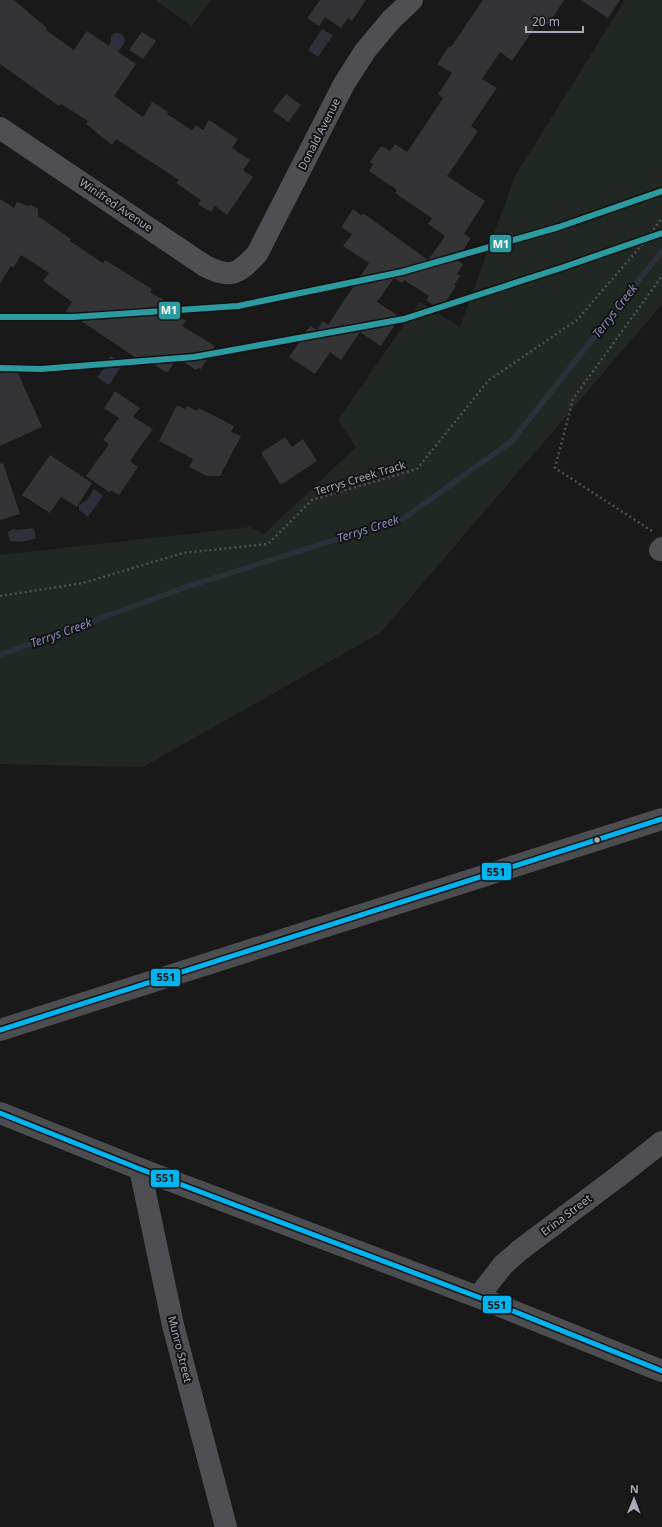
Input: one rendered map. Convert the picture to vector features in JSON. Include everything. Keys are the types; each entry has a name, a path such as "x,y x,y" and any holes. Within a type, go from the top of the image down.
{"street":[{"name":"Donald Avenue","path":"235,272 245,266 257,254 344,84 361,58 391,20 412,0"},
{"name":"Winifred Avenue","path":"0,128 205,266 226,274 235,272"},
{"path":"0,1030 662,819"},
{"path":"0,1113 140,1169 478,1297 662,1371"},
{"name":"Erina Street","path":"478,1297 503,1265 520,1250 662,1142"},
{"name":"Munro Street","path":"140,1169 173,1325 226,1527"}],"path":[{"name":"Terrys Creek Track","path":"0,596 83,583 184,554 268,544 312,500 417,469 489,380 577,320 646,240 662,218"},
{"path":"659,544 555,468 573,398 662,276"}],"shaded area":[{"path":"211,0 192,26 156,1"},
{"path":"625,0 662,0 662,304 380,633 143,767 0,764 0,555 250,527 264,534 356,447 338,420 420,302 460,327 515,176"},
{"path":"322,29 333,35 318,57 308,50"},
{"path":"115,33 122,35 125,42 115,56 107,49 111,42 111,36"},
{"path":"111,356 123,364 109,385 97,377 106,366 106,362"},
{"path":"94,489 103,496 88,517 79,510 79,505 86,501"},
{"path":"13,529 18,530 34,529 36,538 16,542 10,541 8,532"}],"building":[{"path":"0,0 14,0 47,28 46,30 74,50 87,31 136,64 114,96 143,117 152,102 168,112 167,114 192,130 196,125 203,130 209,120 238,139 232,148 250,160 243,170 253,177 227,215 215,206 211,212 198,204 201,200 176,183 179,180 116,139 112,145 86,124 88,121 61,104 59,106 0,64"},
{"path":"320,0 366,0 352,21 348,18 341,28 325,17 319,26 307,18"},
{"path":"483,0 564,0 548,25 543,22 538,29 535,27 512,61 500,52 482,79 497,88 471,126 478,131 447,176 485,201 464,234 471,238 457,260 463,264 457,274 460,276 454,285 456,286 440,310 426,300 429,296 404,280 402,283 394,278 377,302 400,317 381,346 360,332 341,360 330,352 315,374 289,357 310,326 317,330 323,321 328,325 369,263 343,246 352,234 341,227 353,209 362,216 363,213 428,260 445,236 428,224 432,218 395,193 397,190 369,171 373,164 370,162 381,146 390,151 395,144 407,152 443,98 438,94 452,73 437,64 449,46 451,47"},
{"path":"581,0 620,0 608,18"},
{"path":"142,32 156,41 143,59 129,50"},
{"path":"286,94 301,105 288,122 273,111"},
{"path":"0,199 14,208 17,202 28,206 31,205 38,209 38,216 71,239 70,241 103,263 105,260 152,289 150,292 164,300 165,308 186,321 182,326 215,346 201,369 198,368 196,370 177,358 167,373 150,362 148,366 66,311 72,302 43,281 49,273 21,255 13,268 11,266 0,283"},
{"path":"13,365 42,427 0,446 0,373"},
{"path":"115,391 140,408 133,417 153,429 130,461 138,467 119,495 111,490 109,492 86,476 109,444 103,440 119,418 104,408"},
{"path":"177,405 185,409 187,406 197,411 199,408 234,426 231,432 241,436 220,476 207,476 189,467 193,459 159,441"},
{"path":"285,437 292,447 303,439 317,461 281,485 261,453"},
{"path":"50,455 92,483 77,507 61,497 50,513 22,495"},
{"path":"3,463 20,514 0,520 0,464"}],"waterway":[{"name":"Terrys Creek","path":"0,655 186,587 404,518 512,441 662,251"}],"transit line":[{"name":"M1","path":"0,317 73,317 238,306 402,272 559,227 662,191"},
{"name":"M1","path":"0,368 41,369 194,357 404,319 564,267 662,233"},
{"name":"551","path":"0,1030 662,819"},
{"name":"551","path":"0,1113 140,1169 478,1297 662,1371"}]}
